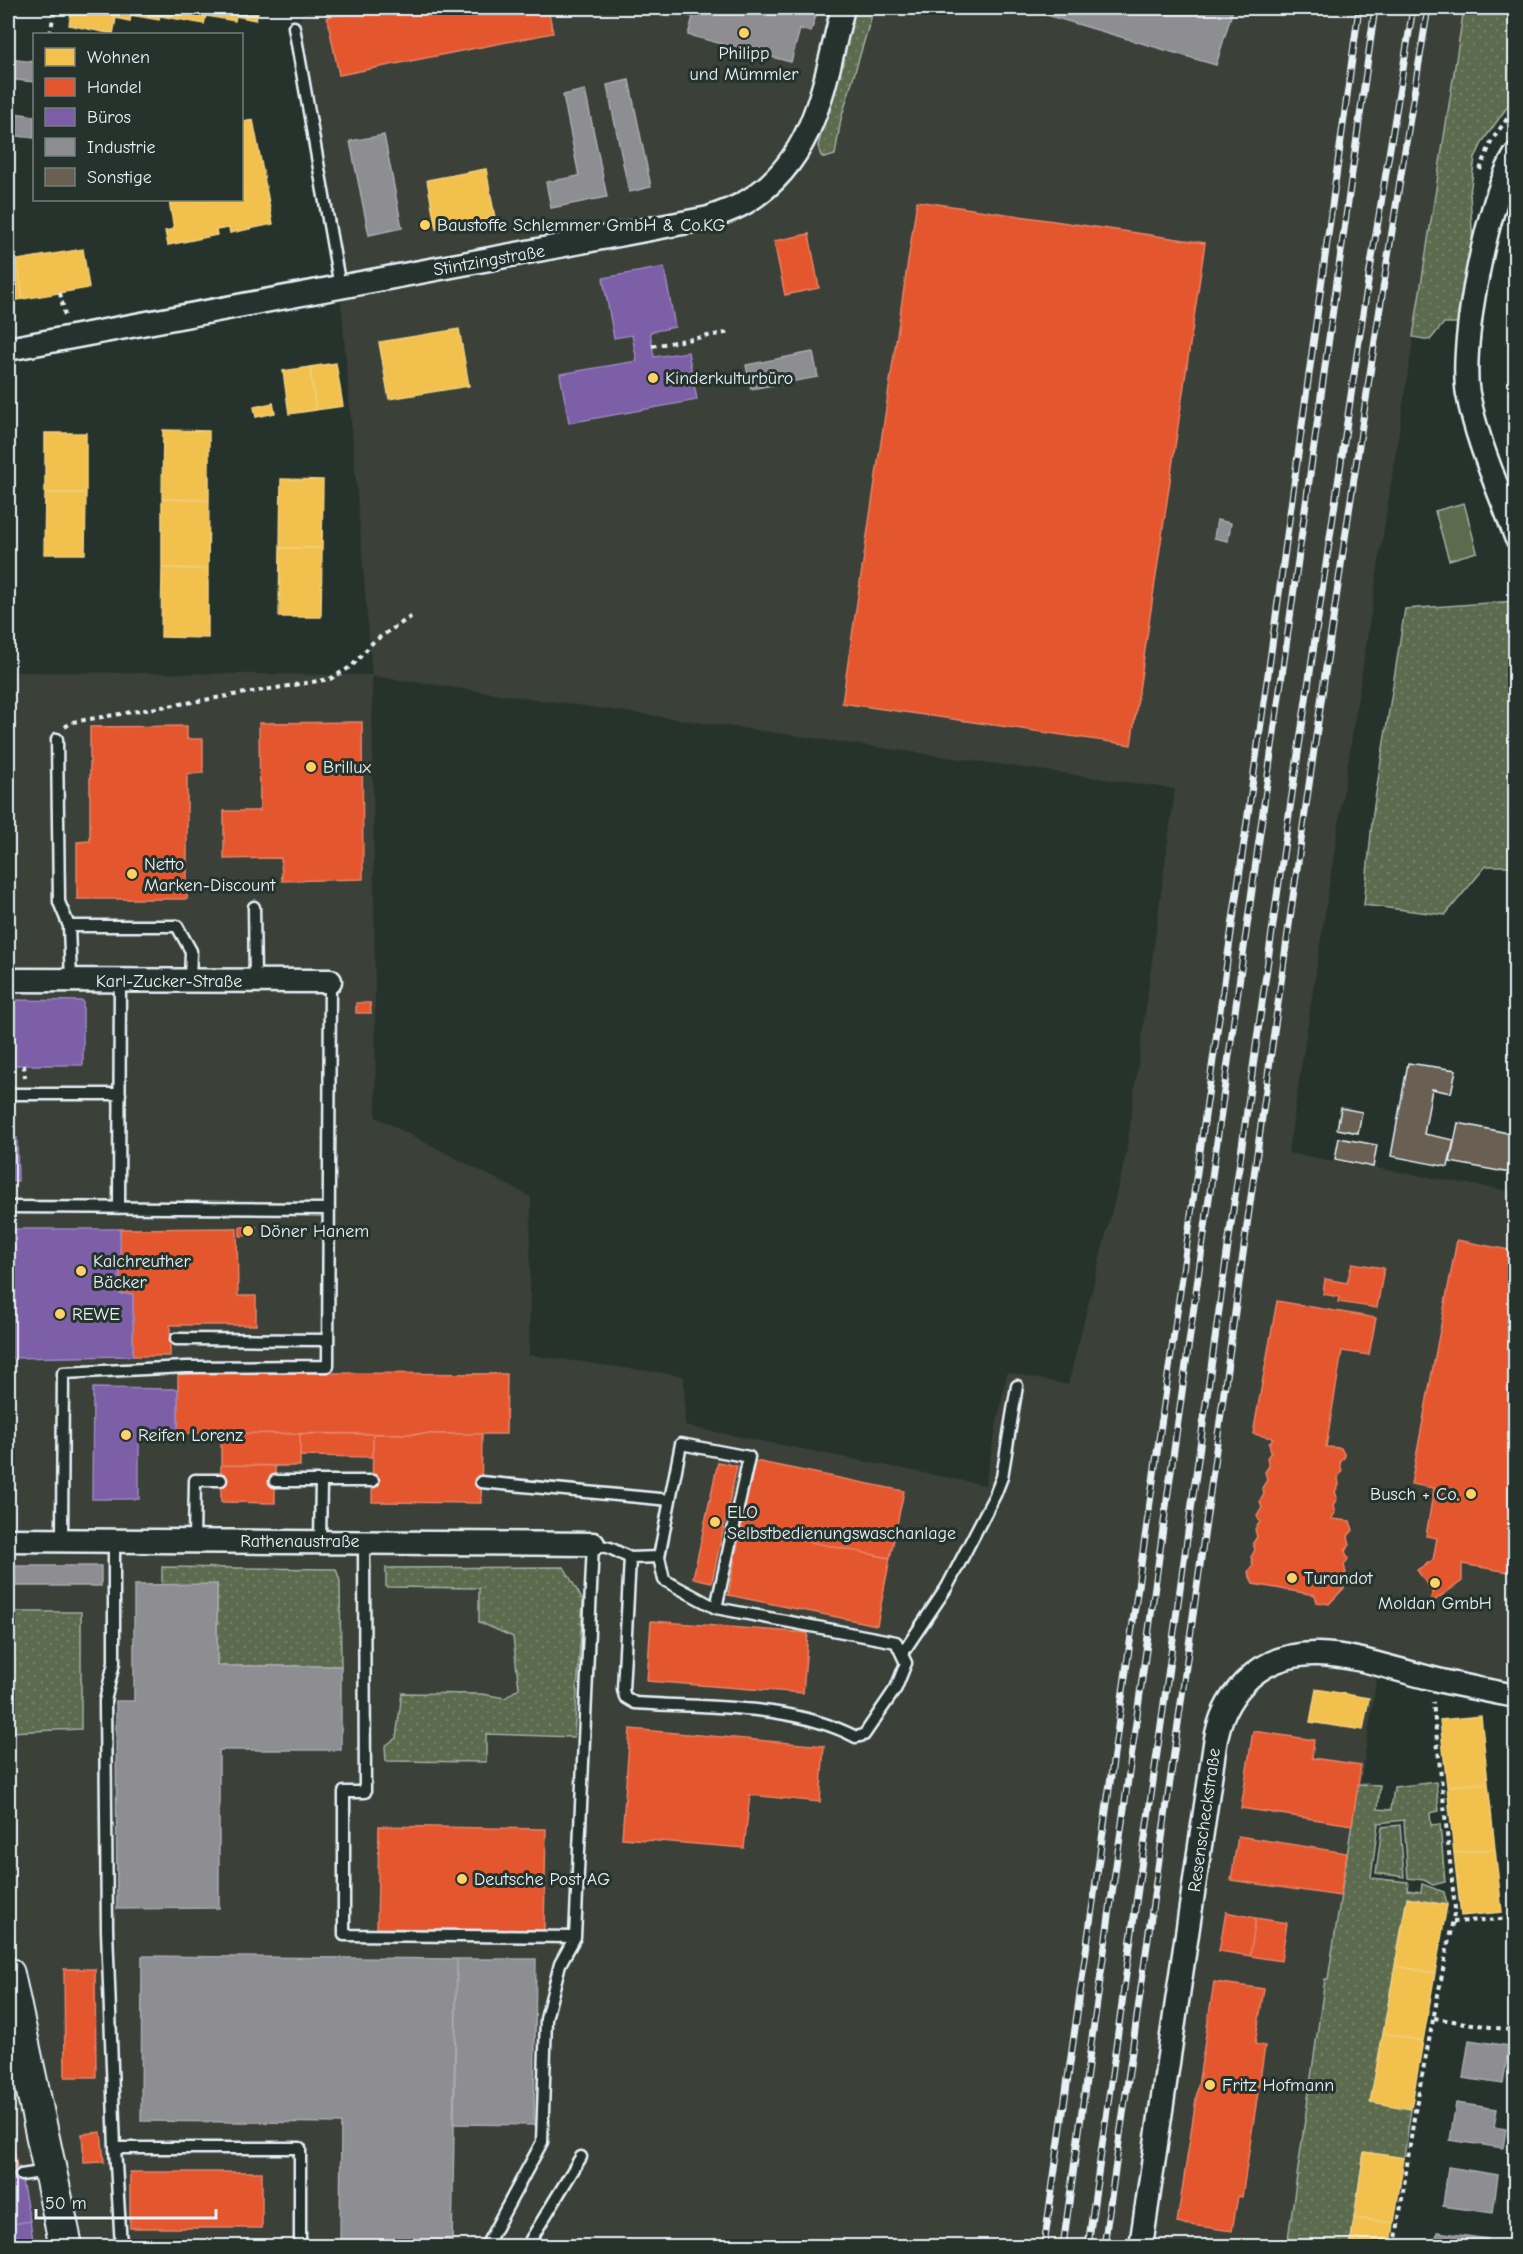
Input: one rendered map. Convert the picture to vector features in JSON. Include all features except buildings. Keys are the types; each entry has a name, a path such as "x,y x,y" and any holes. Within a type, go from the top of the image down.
{"street":[{"name":"Stintzingstraße","path":"8,349 709,218 746,202 781,176 798,154 814,118 843,8"},
{"path":"1515,154 1502,180 1485,235 1470,329 1467,378 1478,430 1515,537"},
{"name":"Karl-Zucker-Straße","path":"8,980 330,981"},
{"name":"Rathenaustraße","path":"8,1540 593,1544"},
{"name":"Resenscheckstraße","path":"1141,2247 1215,1744 1228,1703 1263,1666 1296,1653 1337,1656 1515,1696"},
{"path":"8,1974 35,2173 66,2247"}],"lane":[{"path":"294,27 340,287"},
{"path":"57,739 59,902 69,926 71,981"},
{"path":"254,907 255,981"},
{"path":"69,926 177,926 191,951 190,981"},
{"path":"119,1208 120,981"},
{"path":"62,1539 63,1373 186,1367 328,1366 330,981"},
{"path":"8,1094 120,1094"},
{"path":"8,1207 329,1209"},
{"path":"176,1339 328,1340"},
{"path":"902,1654 947,1587 995,1495 1002,1477 1017,1386"},
{"path":"630,1558 623,1690 625,1697 635,1703 781,1714 833,1725 856,1737 864,1735 896,1688 906,1663 896,1642 716,1608 664,1580 659,1557 681,1444 749,1457 716,1608"},
{"path":"194,1540 195,1480 221,1480"},
{"path":"275,1480 373,1481"},
{"path":"320,1541 321,1481"},
{"path":"481,1482 670,1500"},
{"path":"114,1540 114,1663 105,1701 107,1930 121,2247"},
{"path":"364,1542 366,1792 344,1792 344,1935 575,1937"},
{"path":"486,2247 542,2142 546,2019 560,1965 575,1937 593,1544 610,1548 630,1558 659,1557"},
{"path":"116,2148 300,2148 300,2247"},
{"path":"527,2247 581,2157"}],"path":[{"path":"50,33 55,8"},
{"path":"8,192 12,142"},
{"path":"652,346 731,332"},
{"path":"57,739 60,731 72,722 330,680 352,666 374,641 412,616"},
{"path":"1395,2247 1415,2111 1455,1909 1433,1720 1432,1704 1437,1680"},
{"path":"1453,1922 1515,1918"},
{"path":"1434,2018 1515,2031"}],"shaded area":[{"path":"308,8 1464,8 1288,1153 1515,1192 1515,1696 1378,1669 1289,2246 8,2246 8,799 15,799 13,672 372,675 340,287 294,27","holes":["372,676 1175,789 1126,1155 1068,1385 1007,1372 985,1485 685,1426 684,1376 529,1355 531,1197 376,1117"]}],"green space":[{"path":"854,8 874,8 841,119 835,155 825,158 821,156 818,146"},
{"path":"1464,8 1515,8 1515,96 1483,141 1475,158 1470,193 1473,248 1460,323 1444,323 1430,340 1413,337"},
{"path":"1464,503 1477,552 1449,560 1435,511"},
{"path":"1515,601 1515,866 1486,866 1445,915 1364,905 1373,812 1405,609"},
{"path":"162,1567 336,1569 340,1581 341,1666 217,1666 217,1585 162,1585"},
{"path":"564,1567 583,1601 574,1737 486,1734 486,1762 386,1761 385,1746 396,1738 402,1693 482,1694 505,1698 519,1688 513,1637 479,1622 479,1588 386,1587 386,1568"},
{"path":"8,1612 81,1612 81,1729 8,1732"},
{"path":"1436,1782 1439,1811 1430,1813 1431,1825 1440,1824 1445,1882 1433,1885 1424,1880 1408,1878 1404,1820 1378,1823 1371,1878 1408,1882 1407,1890 1421,1892 1422,1884 1444,1892 1447,1905 1407,1898 1371,2101 1411,2109 1404,2158 1364,2152 1350,2246 1287,2246 1325,1979 1328,1979 1358,1784 1380,1785 1378,1809 1391,1810 1394,1787"},
{"path":"1400,1825 1404,1877 1376,1873 1382,1827"}],"railway":[{"path":"1044,2246 1269,667 1359,8"},
{"path":"1063,2246 1375,8"},
{"path":"1088,2246 1277,896 1364,307 1413,8"},
{"path":"1104,2246 1300,846 1383,287 1428,8"}],"place":[{"name":"Philipp und Mümmler","path":"744,33"},
{"name":"Baustoffe Schlemmer GmbH & Co.KG","path":"425,225"},
{"name":"Kinderkulturbüro","path":"653,378"},
{"name":"Brillux","path":"311,767"},
{"name":"Netto Marken-Discount","path":"132,874"},
{"name":"Döner Hanem","path":"248,1231"},
{"name":"Kalchreuther Bäcker","path":"81,1271"},
{"name":"REWE","path":"60,1314"},
{"name":"Reifen Lorenz","path":"126,1435"},
{"name":"Busch + Co.","path":"1471,1494"},
{"name":"ELO Selbstbedienungswaschanlage","path":"715,1522"},
{"name":"Turandot","path":"1292,1578"},
{"name":"Moldan GmbH","path":"1435,1583"},
{"name":"Deutsche Post AG","path":"462,1879"},
{"name":"Fritz Hofmann","path":"1210,2085"}]}
